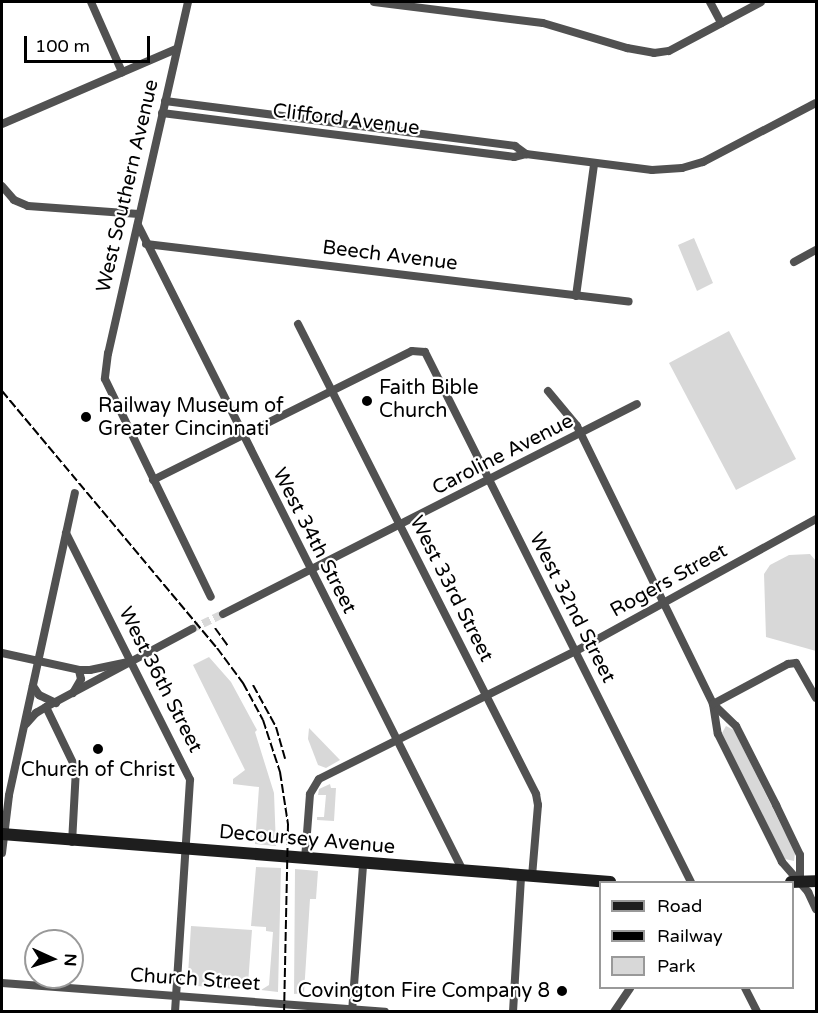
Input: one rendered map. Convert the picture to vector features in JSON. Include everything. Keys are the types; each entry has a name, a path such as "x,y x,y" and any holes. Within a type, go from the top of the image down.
{"main road":[{"name":"Decoursey Avenue","path":"2,835 599,881"},
{"path":"796,882 816,881"}],"street":[{"path":"91,2 122,72"},
{"name":"West Southern Avenue","path":"153,480 105,379 108,353 188,2"},
{"path":"374,2 543,23 627,48 654,53 669,51 761,2"},
{"path":"710,2 722,23"},
{"path":"2,124 176,49"},
{"name":"Clifford Avenue","path":"165,101 515,146 526,154"},
{"name":"Clifford Avenue","path":"162,113 514,157 526,154 652,170 691,166 730,149 816,103"},
{"path":"576,296 594,164"},
{"path":"2,186 14,200 28,206 140,214"},
{"name":"West 34th Street","path":"138,225 463,871"},
{"name":"Beech Avenue","path":"146,243 629,302"},
{"path":"794,262 816,250"},
{"name":"West 33rd Street","path":"298,324 536,794 538,805 526,876 513,1011"},
{"name":"West 32nd Street","path":"332,390 412,351 421,350 428,358 691,881"},
{"path":"211,597 153,480 332,390"},
{"path":"548,391 577,426 579,435 713,704 718,734 782,862 816,909"},
{"name":"Caroline Avenue","path":"223,614 490,481 638,404"},
{"path":"2,853 2,835 75,493"},
{"name":"Rogers Street","path":"305,859 310,794 313,785 319,779 576,651 816,519"},
{"name":"West 36th Street","path":"66,533 190,780 175,1011"},
{"path":"24,727 36,713 46,707 192,629"},
{"path":"2,653 79,670 132,662"},
{"path":"713,704 788,664 796,663 816,698"},
{"path":"72,694 81,679 79,670"},
{"path":"33,686 39,695 56,703"},
{"path":"713,704 736,726 800,855 796,882"},
{"path":"46,707 76,769 72,842"},
{"path":"352,1010 363,864"},
{"name":"Church Street","path":"2,983 385,1011"},
{"path":"614,1011 629,989"},
{"path":"746,989 757,1011"}],"green space":[{"path":"694,238 713,283 697,291 678,245"},
{"path":"729,331 796,459 736,490 669,363"},
{"path":"810,554 816,561 816,651 766,637 764,574 770,565 789,555"},
{"path":"209,657 231,682 257,730 255,732 274,793 276,846 255,844 259,787 233,784 233,779 245,770 193,665"},
{"path":"726,726 734,730 795,853 794,861 785,859 722,733"},
{"path":"309,728 340,760 326,768 318,765 308,739"},
{"path":"330,784 331,788 336,788 334,821 317,820 317,817 324,817 326,795 318,795 319,789"},
{"path":"256,867 281,868 278,992 261,990 269,985 273,932 266,931 266,927 251,926"},
{"path":"295,869 318,871 316,899 310,899 304,993 294,994"},
{"path":"191,926 252,930 248,984 255,990 246,989 246,982 239,982 238,989 197,986 195,978 188,975"}],"tunnel":[{"path":"192,629 223,614"}],"railway":[{"path":"2,391 217,648 243,683 263,720 280,772 288,824 284,1012"},
{"path":"215,628 228,646"},
{"path":"253,685 276,727 285,759"}],"place":[{"name":"Faith Bible Church","path":"367,401"},
{"name":"Railway Museum of Greater Cincinnati","path":"86,417"},
{"name":"Church of Christ","path":"98,749"},
{"name":"Covington Fire Company 8","path":"562,991"}]}
